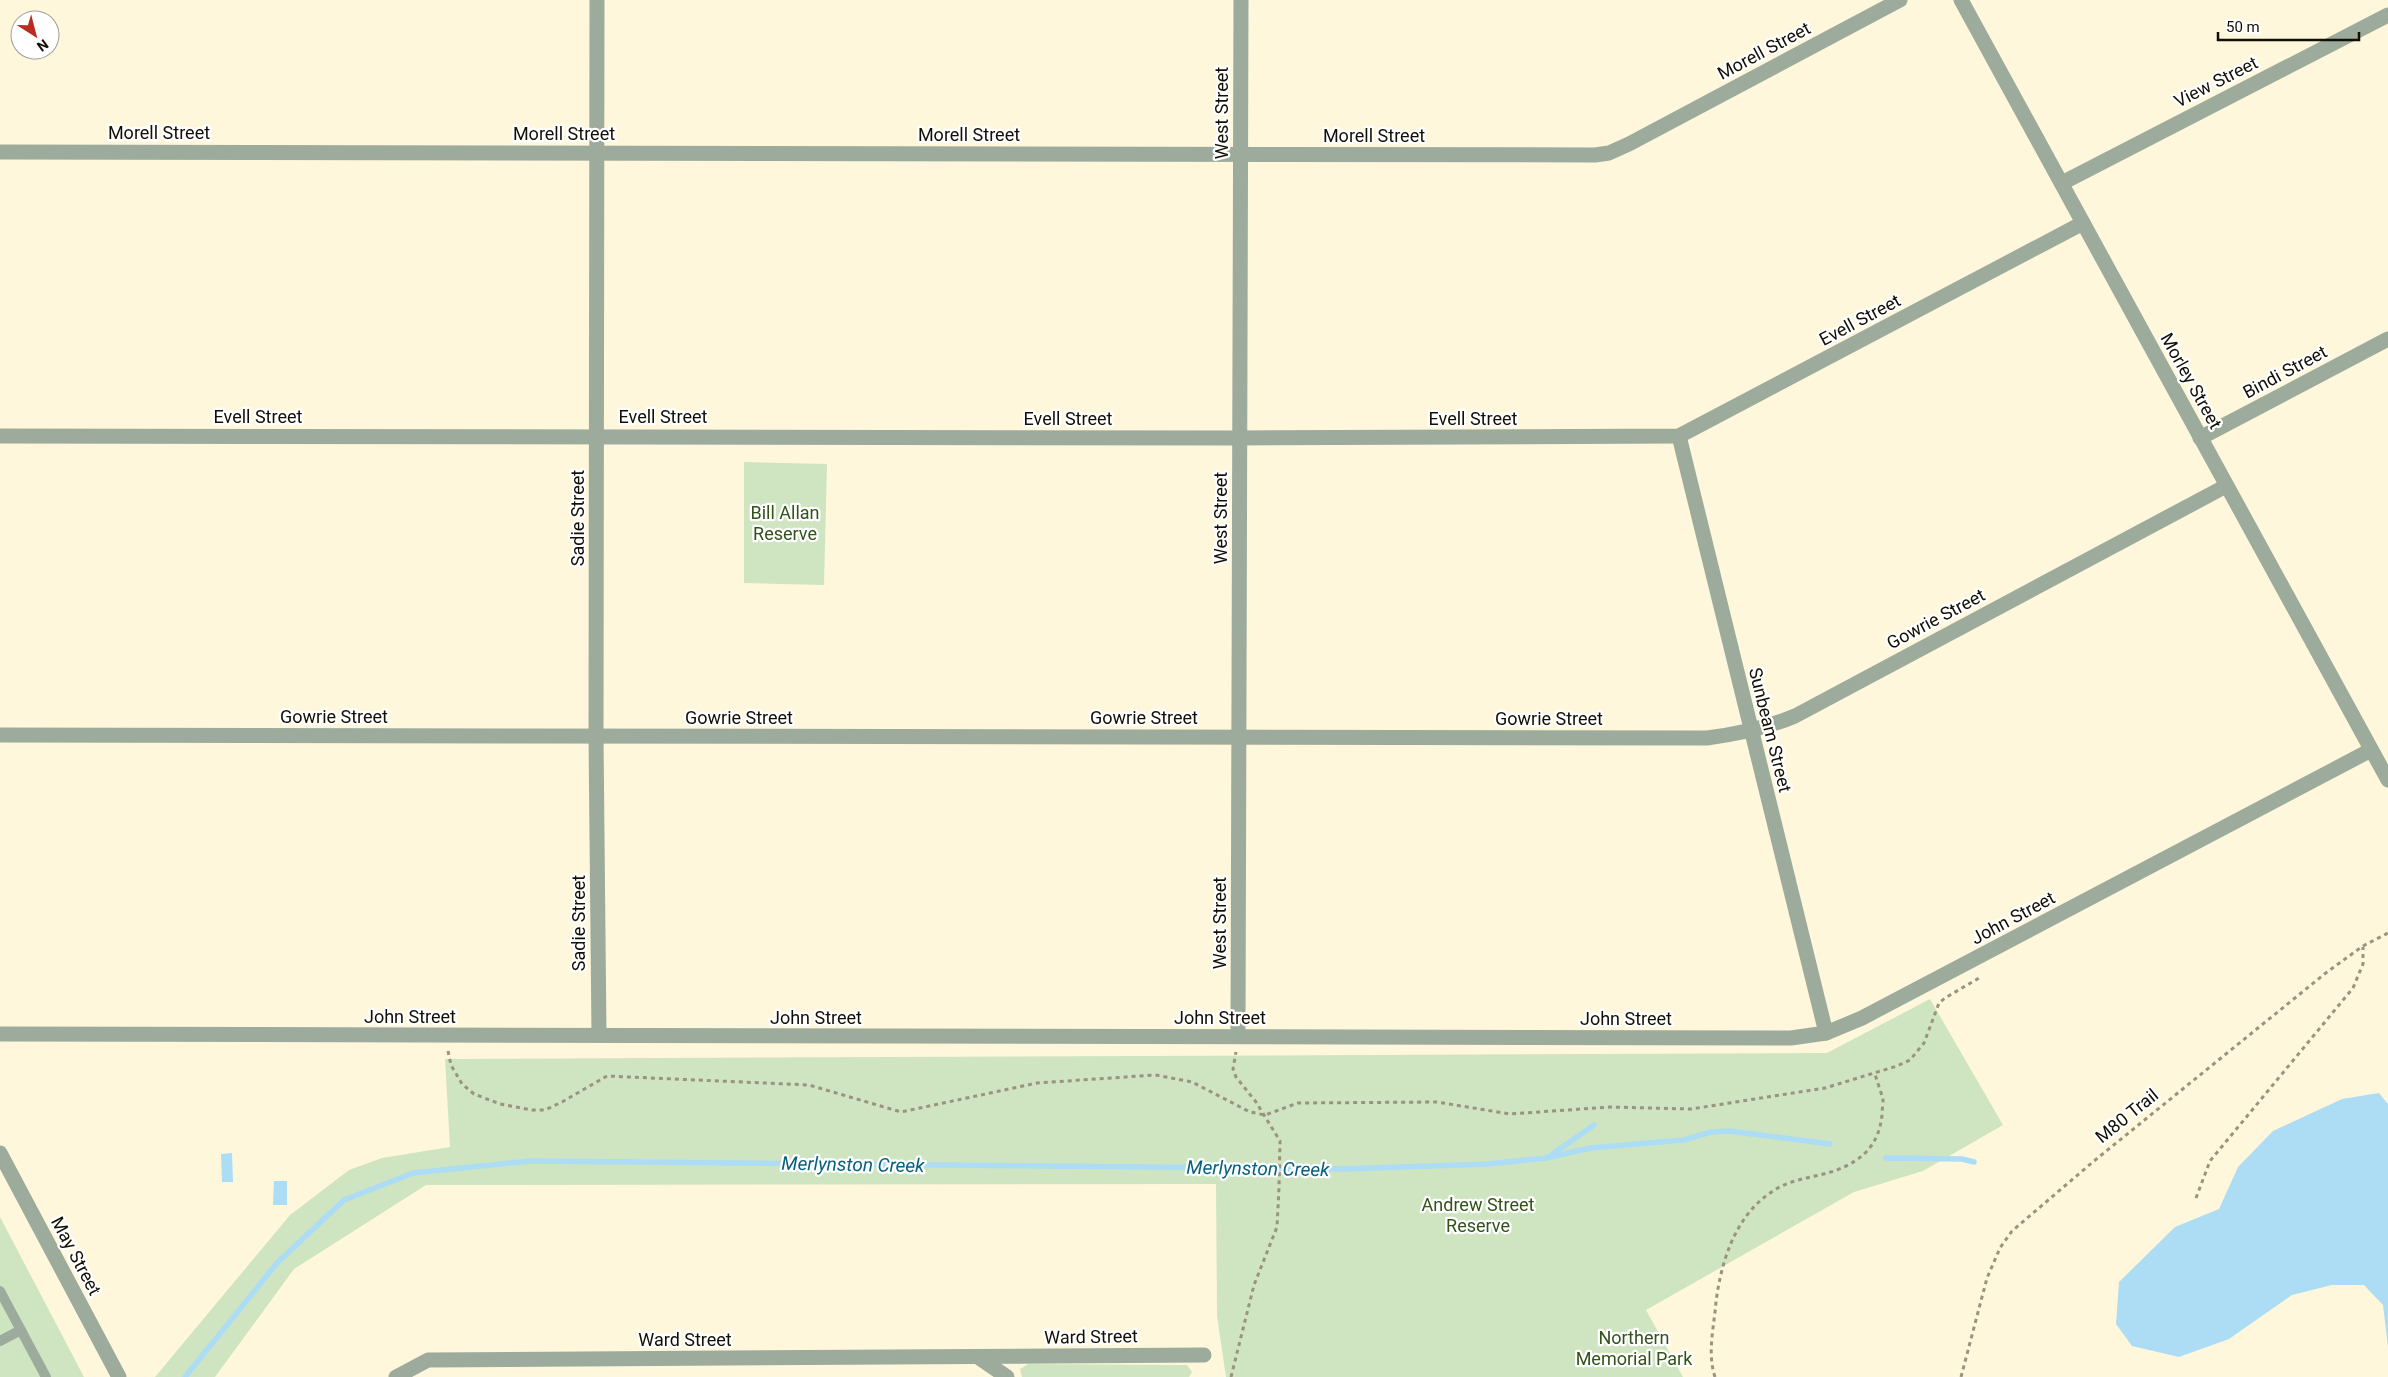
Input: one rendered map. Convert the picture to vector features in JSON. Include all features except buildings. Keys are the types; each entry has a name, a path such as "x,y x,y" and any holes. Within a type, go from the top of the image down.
{"street":[{"name":"Sadie Street","path":"597,0 596,736 599,1036"},
{"name":"West Street","path":"1238,1036 1241,0"},
{"name":"Morell Street","path":"0,152 1595,155 1609,153 1900,0"},
{"name":"Morley Street","path":"1961,0 2388,780"},
{"name":"View Street","path":"2062,183 2388,14"},
{"name":"Evell Street","path":"0,436 1240,438 1679,436 2083,222"},
{"name":"Bindi Street","path":"2200,438 2388,339"},
{"name":"Sunbeam Street","path":"1679,436 1826,1033"},
{"name":"Gowrie Street","path":"0,735 1707,738 1751,732 1796,716 2226,486"},
{"name":"John Street","path":"0,1034 1791,1038 1826,1033 1862,1018 2371,750"},
{"name":"May Street","path":"0,1153 119,1377"},
{"name":"Ward Street","path":"396,1377 428,1360 1204,1355"},
{"path":"978,1357 1006,1377"}],"lane":[{"path":"0,1291 46,1377"},
{"path":"0,1341 21,1330"}],"path":[{"name":"M80 Trail","path":"1961,1377 1987,1278 2000,1248 2012,1231 2094,1160 2327,972 2363,946 2388,933"},
{"path":"2196,1198 2210,1161 2353,988 2363,964 2363,946"},
{"path":"447,1036 452,1065 462,1084 474,1094 500,1104 532,1110 545,1110 607,1076 809,1085 901,1112 1037,1083 1155,1075 1192,1082 1250,1112 1265,1115 1298,1103 1437,1102 1510,1114 1610,1107 1691,1109 1825,1088 1875,1074 1910,1060 1924,1043 1939,1003 1979,978"},
{"path":"1231,1377 1254,1285 1277,1227 1280,1141 1265,1115 1236,1077 1233,1069 1238,1036"},
{"path":"1715,1377 1711,1353 1718,1285 1728,1247 1747,1216 1769,1193 1796,1180 1837,1170 1859,1159 1878,1138 1883,1101 1875,1074"}],"green space":[{"name":"Bill Allan Reserve","path":"744,462 827,464 824,585 744,583"},
{"name":"Andrew Street Reserve","path":"1930,999 2003,1125 1923,1171 1854,1192 1646,1310 1683,1377 1226,1377 1217,1316 1216,1184 426,1185 294,1269 215,1377 155,1377 290,1215 349,1170 382,1158 450,1147 445,1059 1827,1053"},
{"path":"0,1217 84,1377 0,1377"},
{"path":"1028,1364 1187,1365 1192,1372 1189,1377 1022,1377 1020,1369"}],"water":[{"path":"2379,1093 2388,1104 2388,1347 2383,1305 2364,1285 2332,1285 2292,1295 2229,1339 2179,1357 2132,1346 2116,1324 2119,1282 2175,1227 2219,1209 2238,1167 2273,1131 2342,1099"},
{"path":"232,1153 233,1182 222,1182 221,1154"},
{"path":"274,1181 287,1181 287,1205 273,1205"}],"waterway":[{"name":"Merlynston Creek","path":"185,1377 277,1263 344,1200 413,1173 530,1161 1344,1169 1488,1164 1547,1158 1594,1125"},
{"path":"1551,1157 1590,1148 1684,1140 1711,1132 1729,1131 1830,1144"},
{"path":"1886,1158 1962,1159 1974,1162"}],"park label":[{"name":"Northern Memorial Park","path":"1634,1348"}]}
